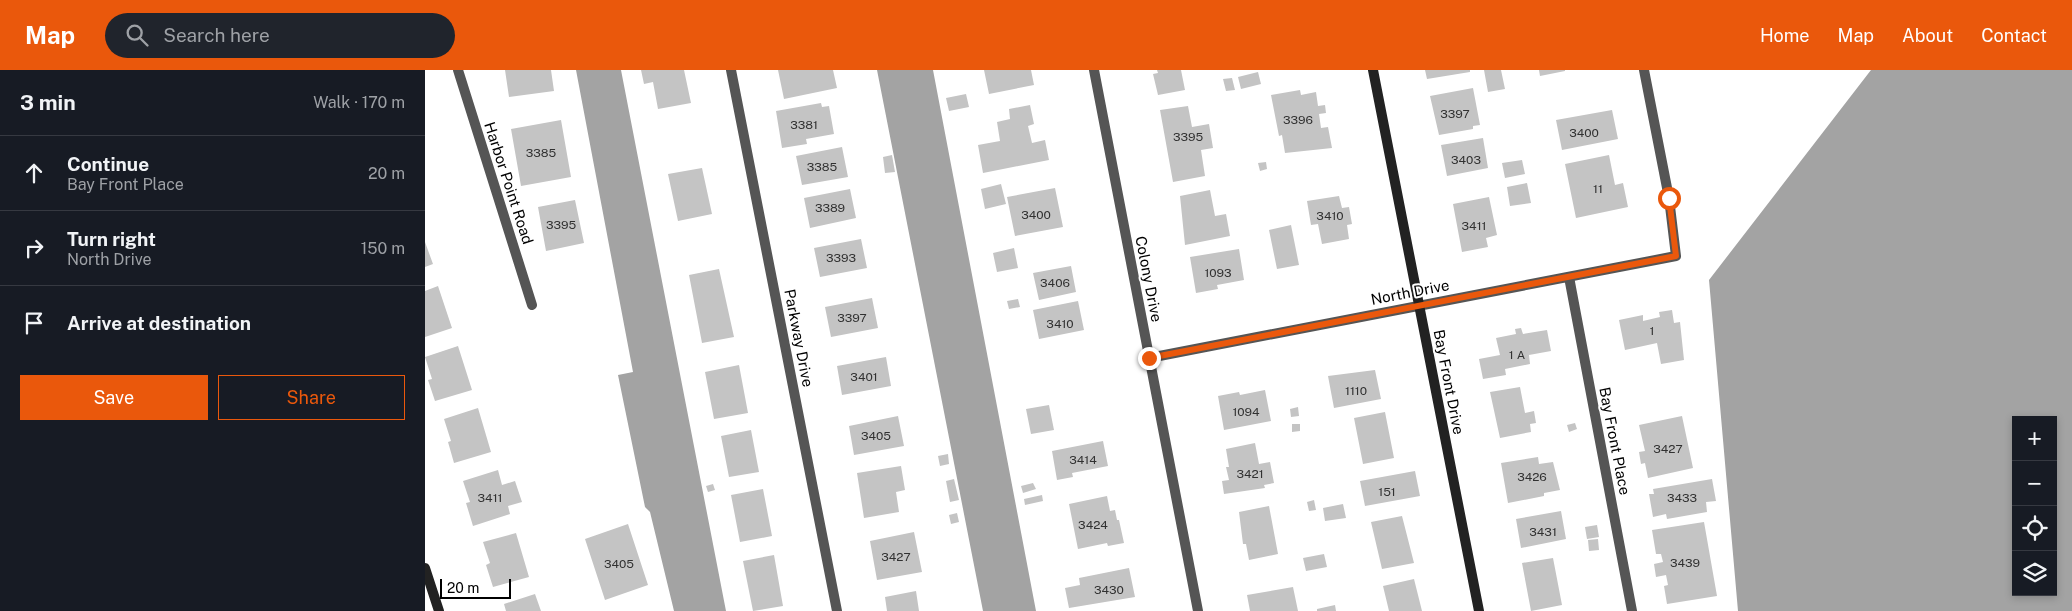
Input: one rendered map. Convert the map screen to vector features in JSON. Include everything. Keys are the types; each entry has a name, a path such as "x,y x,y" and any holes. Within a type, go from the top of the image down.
{"street":[{"name":"Harbor Point Road","path":"458,70 532,305"},
{"name":"Parkway Drive","path":"731,70 837,611"},
{"name":"Colony Drive","path":"1094,70 1198,611"},
{"name":"Bay Front Drive","path":"1373,70 1479,611"},
{"name":"North Drive","path":"1149,358 1676,256 1669,198 1644,70"},
{"name":"Bay Front Place","path":"1569,276 1632,611"},
{"path":"425,568 439,611"}],"shaded area":[{"path":"576,70 621,70 726,611 674,611 650,512 645,507 618,375 633,372"},
{"path":"877,70 933,70 1036,611 983,611"},
{"path":"1871,70 2072,70 2072,611 1738,611 1709,280"}],"building":[{"path":"505,70 551,70 554,91 509,97"},
{"path":"641,70 684,70 691,103 658,109 653,82 644,84"},
{"path":"778,70 833,70 837,88 784,99"},
{"path":"984,70 1031,70 1034,85 989,94"},
{"path":"1157,70 1181,70 1185,90 1158,95 1153,74 1158,73"},
{"path":"1425,70 1470,70 1470,72 1427,79"},
{"path":"1484,70 1501,70 1505,89 1488,92"},
{"path":"1539,70 1565,70 1565,71 1540,76"},
{"path":"1258,72 1261,84 1241,89 1238,77"},
{"path":"1232,78 1235,90 1226,91 1223,79"},
{"path":"1473,88 1480,125 1473,126 1473,129 1439,135 1430,96"},
{"path":"1300,90 1301,95 1316,92 1318,106 1325,105 1326,113 1319,114 1321,128 1328,127 1332,148 1285,153 1282,135 1279,136 1271,95"},
{"path":"966,94 969,107 949,111 946,98"},
{"path":"821,103 822,107 829,106 834,134 806,139 807,144 782,148 776,111"},
{"path":"1030,105 1034,124 1028,126 1032,143 1045,140 1049,160 983,173 978,145 1000,141 997,122 1010,119 1009,109"},
{"path":"1188,106 1192,127 1209,124 1213,148 1201,150 1205,176 1173,182 1160,110"},
{"path":"1612,110 1618,139 1562,150 1556,120"},
{"path":"561,120 571,177 521,186 511,129"},
{"path":"1483,138 1488,168 1447,176 1441,145"},
{"path":"842,147 848,177 802,185 796,156"},
{"path":"892,155 895,172 885,173 883,157"},
{"path":"1609,155 1615,185 1623,183 1628,207 1576,218 1565,164"},
{"path":"1522,160 1525,174 1505,178 1502,163"},
{"path":"1266,162 1267,169 1260,171 1258,163"},
{"path":"702,168 712,214 678,221 668,174"},
{"path":"1527,183 1531,203 1510,206 1507,187"},
{"path":"1001,184 1006,204 985,209 981,189"},
{"path":"1055,188 1063,227 1015,236 1007,197"},
{"path":"850,189 856,218 810,228 804,198"},
{"path":"1210,190 1215,216 1226,214 1230,236 1185,245 1180,196"},
{"path":"1339,196 1342,208 1349,207 1352,224 1347,225 1349,239 1322,244 1318,224 1311,225 1307,201"},
{"path":"1489,197 1497,235 1486,238 1488,247 1462,252 1453,204"},
{"path":"575,200 584,243 546,251 538,207"},
{"path":"1291,225 1299,265 1277,269 1269,230"},
{"path":"861,239 867,268 820,277 814,248"},
{"path":"425,242 433,264 425,267"},
{"path":"1014,248 1018,268 997,272 993,253"},
{"path":"1239,249 1244,280 1217,285 1218,289 1196,293 1190,257"},
{"path":"1071,266 1076,292 1039,300 1033,273"},
{"path":"719,269 734,337 702,343 689,275"},
{"path":"438,286 452,328 425,337 425,291"},
{"path":"872,298 878,328 831,337 825,307"},
{"path":"1018,299 1020,307 1009,309 1007,301"},
{"path":"1078,301 1084,330 1039,339 1033,310"},
{"path":"1672,310 1674,323 1680,322 1684,360 1661,364 1657,343 1625,350 1619,320 1643,315 1643,321 1660,317 1659,312"},
{"path":"1521,328 1523,334 1547,330 1551,351 1529,355 1530,364 1505,369 1506,375 1483,379 1479,359 1500,355 1496,338 1516,334 1515,329"},
{"path":"458,346 472,390 435,401 428,380 432,379 425,357"},
{"path":"886,357 891,386 842,395 837,366"},
{"path":"739,365 748,413 714,419 705,372"},
{"path":"1375,370 1381,399 1334,408 1328,376"},
{"path":"1520,387 1525,413 1534,411 1536,423 1530,424 1531,432 1500,438 1490,392"},
{"path":"1265,390 1271,421 1224,430 1218,396 1239,392 1240,395"},
{"path":"1049,405 1054,430 1031,434 1026,409"},
{"path":"1298,407 1299,416 1291,417 1290,409"},
{"path":"478,408 491,452 454,463 448,442 451,441 444,419"},
{"path":"1385,412 1394,458 1363,464 1354,418"},
{"path":"898,416 904,446 854,455 849,426"},
{"path":"1682,416 1693,468 1648,478 1645,463 1641,464 1639,452 1645,451 1639,425"},
{"path":"1575,423 1577,429 1569,432 1567,425"},
{"path":"1292,424 1300,424 1300,431 1292,432"},
{"path":"751,430 759,472 729,477 721,436"},
{"path":"1103,441 1108,466 1072,473 1073,477 1057,480 1052,451"},
{"path":"1255,443 1259,464 1270,462 1274,483 1264,485 1265,488 1224,494 1222,481 1229,480 1226,467 1229,467 1226,449"},
{"path":"948,454 949,464 940,466 938,456"},
{"path":"1538,457 1539,464 1553,462 1560,490 1544,493 1544,496 1508,503 1501,463"},
{"path":"901,466 905,490 896,492 899,512 864,518 857,473"},
{"path":"498,470 502,485 515,481 522,502 508,506 510,514 473,526 466,503 470,502 463,481"},
{"path":"1415,471 1420,496 1365,506 1360,481"},
{"path":"954,479 959,500 950,502 946,481"},
{"path":"1712,479 1716,501 1706,502 1707,512 1667,519 1666,514 1653,517 1649,494 1654,494 1653,489"},
{"path":"1033,483 1036,489 1023,493 1021,486"},
{"path":"713,484 715,490 708,492 706,486"},
{"path":"763,489 772,536 740,542 731,495"},
{"path":"1042,495 1043,501 1025,505 1024,499"},
{"path":"1107,496 1110,511 1115,510 1117,520 1119,520 1124,543 1108,546 1107,543 1078,549 1069,504"},
{"path":"1314,500 1316,510 1309,511 1307,502"},
{"path":"1343,504 1346,518 1325,521 1323,508"},
{"path":"1269,506 1278,554 1249,560 1246,544 1243,544 1239,512"},
{"path":"1561,511 1566,539 1521,548 1516,519"},
{"path":"957,513 959,522 951,524 949,515"},
{"path":"1402,516 1414,563 1382,569 1371,522"},
{"path":"1704,522 1717,596 1667,604 1664,586 1668,585 1666,575 1656,577 1654,564 1663,562 1661,554 1656,554 1652,530"},
{"path":"628,524 648,585 605,600 585,539"},
{"path":"1597,525 1599,537 1587,539 1585,527"},
{"path":"914,532 922,572 877,580 870,541"},
{"path":"516,533 529,577 493,587 486,565 490,563 483,542"},
{"path":"1598,539 1599,550 1589,551 1588,540"},
{"path":"1324,554 1327,567 1306,571 1303,558"},
{"path":"774,555 783,606 753,611 743,561"},
{"path":"1553,558 1562,605 1531,611 1522,563"},
{"path":"1129,568 1135,597 1069,608 1065,588 1080,585 1079,578"},
{"path":"1414,579 1422,611 1389,611 1383,586"},
{"path":"1293,587 1298,611 1250,611 1247,595"},
{"path":"916,591 919,611 887,611 885,597"},
{"path":"535,594 541,611 506,611 504,604"},
{"path":"1335,605 1336,611 1317,611 1317,609"}],"route":[{"path":"1149,358 1676,256 1669,198"}]}
